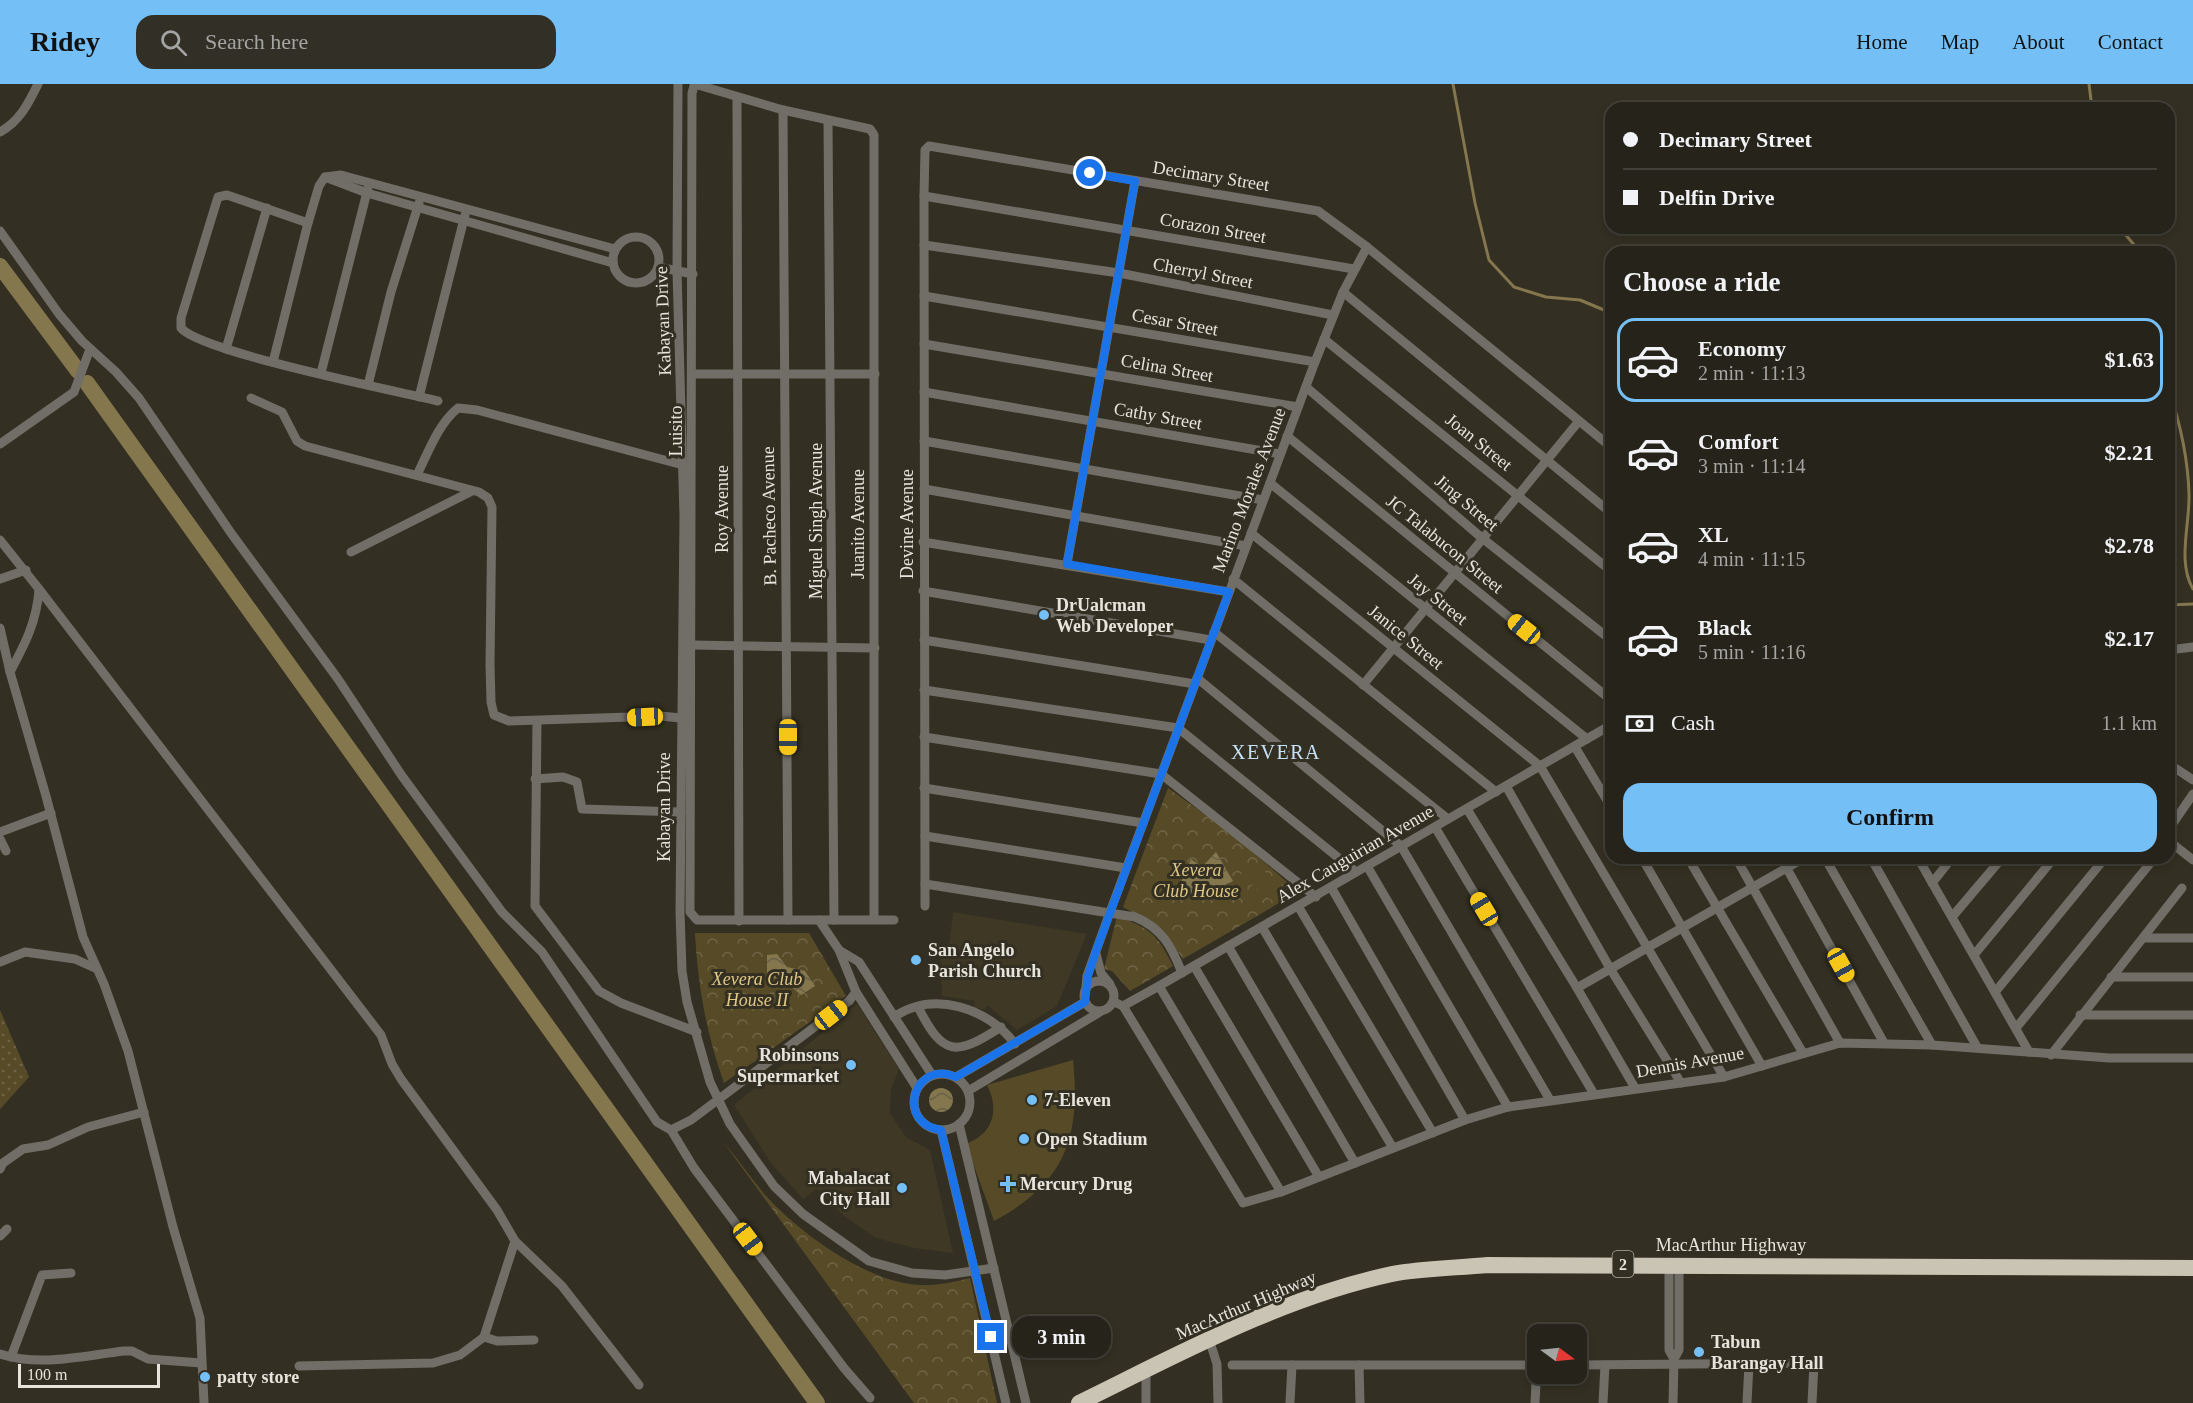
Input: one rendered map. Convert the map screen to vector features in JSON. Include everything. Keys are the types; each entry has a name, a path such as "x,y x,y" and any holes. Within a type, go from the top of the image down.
{"highway":[{"name":"MacArthur Highway","path":"1079,1403 1209,1339 1302,1299 1395,1274 1488,1265 2193,1268"}],"street":[{"path":"0,132 15,122 26,110 38,84"},
{"name":"Kabayan Drive","path":"678,84 677,271 683,465 680,718 682,971 687,1002 710,1082 730,1124 774,1186 803,1214 869,1261 912,1273 945,1275 994,1268"},
{"name":"Luisito","path":"740,921 697,920 690,912 694,86 698,85 828,121 870,129"},
{"name":"Roy Avenue","path":"737,97 740,921"},
{"name":"B. Pacheco Avenue","path":"783,110 788,920"},
{"name":"Miguel Singh Avenue","path":"828,121 832,374 834,920"},
{"name":"Juanito Avenue","path":"870,129 875,139 874,920"},
{"name":"Decimary Street","path":"932,145 1318,211 1367,247 1605,442"},
{"name":"Devine Avenue","path":"925,906 924,196 926,150 932,145"},
{"path":"273,362 308,223 319,186 325,177 341,175 370,183 419,203"},
{"path":"325,177 331,182 367,193 466,214 503,219 615,249"},
{"path":"1067,564 1135,181"},
{"path":"321,373 370,183"},
{"path":"308,223 227,195 218,197 203,238 181,318 181,328 186,334 226,349 438,401"},
{"name":"Corazon Street","path":"924,196 1354,268"},
{"path":"368,385 391,292 419,203"},
{"path":"226,349 267,208"},
{"path":"466,214 500,229 613,263"},
{"path":"419,397 466,214"},
{"path":"500,229 503,219"},
{"path":"0,231 59,314 139,398 231,533 338,679 402,776 502,912 542,952 657,1122 671,1130 694,1168 844,1368 870,1398"},
{"path":"640,237 656,248 658,267 649,279 634,283 620,277 613,263 615,249 621,242 640,237"},
{"path":"578,252 581,240"},
{"name":"Cherryl Street","path":"924,245 1119,273 1334,315"},
{"name":"Marino Morales Avenue","path":"1086,987 1096,951 1126,868 1280,454 1343,292 1367,247"},
{"path":"658,267 693,274"},
{"path":"1343,292 1605,508"},
{"name":"Cesar Street","path":"924,296 1315,362"},
{"name":"Joan Street","path":"1324,339 1605,566"},
{"name":"Celina Street","path":"924,344 1298,407"},
{"path":"0,444 74,392 90,349"},
{"path":"693,374 875,374"},
{"name":"Jing Street","path":"1306,387 1482,538 1605,635"},
{"name":"Cathy Street","path":"924,392 1280,454"},
{"path":"251,398 282,412 297,441 305,446 417,475 488,498 492,507 492,708 494,715 504,720 537,721 661,716 680,718"},
{"path":"417,475 440,429 458,408 477,410 683,465"},
{"path":"1363,685 1579,421"},
{"name":"JC Talabucon Street","path":"1287,436 1605,695"},
{"path":"924,441 1083,471 1263,500"},
{"name":"Jay Street","path":"1270,483 1424,610 1587,739"},
{"path":"924,489 1246,546"},
{"path":"351,552 472,491"},
{"name":"Janice Street","path":"1251,533 1540,766"},
{"path":"0,540 26,570 381,1035 397,1071 496,1210 515,1242 562,1286 639,1384"},
{"path":"924,542 1229,592"},
{"path":"0,579 26,570"},
{"path":"1233,579 1496,792"},
{"path":"10,672 32,632 39,589"},
{"path":"923,591 1213,636 1448,819"},
{"path":"0,628 83,937 98,969 128,1051 202,1328 201,1363 204,1403"},
{"path":"924,640 1196,681 1401,846 1550,1100"},
{"path":"692,645 875,648"},
{"path":"2175,649 2193,647"},
{"path":"924,690 1178,728 1356,872"},
{"path":"537,721 535,906 599,991 621,1003 697,1032"},
{"name":"Alex Cauguirian Avenue","path":"1118,1004 1159,986 1605,730"},
{"path":"924,737 1161,774 1316,897"},
{"path":"1575,747 1605,797"},
{"path":"1540,766 1724,1077"},
{"path":"2175,769 2193,780"},
{"path":"535,779 563,777 576,782 582,809 681,812"},
{"path":"1506,786 1611,970 1681,1083"},
{"path":"924,788 1143,823"},
{"path":"2175,820 2193,794"},
{"path":"1467,809 1577,988 1635,1089"},
{"path":"0,832 51,813"},
{"path":"1435,827 1594,1094"},
{"path":"925,836 1126,868"},
{"path":"0,839 6,851"},
{"path":"2175,846 2193,860"},
{"path":"1646,864 1685,928 1762,1066"},
{"path":"1692,864 1803,1053"},
{"path":"1740,864 1840,1043"},
{"path":"1785,864 1884,1043"},
{"path":"1577,988 1685,928 1753,885 1794,864"},
{"path":"1828,864 1932,1045"},
{"path":"1874,864 1977,1047"},
{"path":"1921,864 2029,1052"},
{"path":"1932,883 1947,864"},
{"path":"1952,917 1997,864"},
{"path":"1974,955 2049,864"},
{"path":"1996,992 2100,864"},
{"path":"2016,1028 2150,864"},
{"path":"1367,866 1508,1107"},
{"path":"925,884 1135,917 1157,929 1173,950 1182,973"},
{"path":"1331,887 1465,1120"},
{"path":"2052,1055 2080,1015 2182,888"},
{"path":"1298,906 1433,1133"},
{"path":"819,920 839,950 856,992 917,1088"},
{"path":"740,921 894,920"},
{"path":"1262,927 1393,1148"},
{"path":"2144,938 2193,938"},
{"path":"1228,946 1355,1163"},
{"path":"839,950 859,962 932,1075"},
{"path":"968,1091 1100,1012 1118,1004 1110,985 1101,973 1096,951"},
{"path":"0,962 25,952 75,960 98,969"},
{"path":"1194,966 1319,1177"},
{"path":"2111,977 2193,976"},
{"path":"1100,1012 1091,1009 1085,1002 1086,987 1098,981 1110,985"},
{"path":"1159,986 1281,1192"},
{"path":"671,1130 718,1101 856,992"},
{"path":"956,1077 1085,1002"},
{"path":"894,1017 905,1010 918,1007 941,1004 959,1007 978,1012 1001,1028 1015,1044"},
{"name":"Dennis Avenue","path":"1118,1004 1244,1203 1281,1192 1465,1120 1508,1107 1724,1077 1840,1043 1977,1047 2109,1058 2193,1058"},
{"path":"918,1007 931,1033 942,1043 955,1048 963,1048 1001,1028"},
{"path":"2080,1015 2193,1015"},
{"path":"944,1074 956,1077 968,1091 969,1109 959,1124 941,1130 926,1126 917,1115 913,1103 917,1088 932,1075 944,1074"},
{"path":"0,1169 3,1163 23,1149 48,1145 88,1127 144,1112"},
{"path":"959,1124 1026,1403"},
{"path":"941,1130 1006,1403"},
{"path":"299,1366 433,1363 460,1355 484,1337 515,1242"},
{"path":"1673,1403 1674,1362 1679,1350 1674,1333 1674,1264"},
{"path":"11,1357 42,1275 71,1274"},
{"path":"484,1337 498,1341 534,1340"},
{"path":"1209,1339 1217,1364 1218,1403"},
{"path":"0,1354 53,1361 132,1351 148,1359 201,1363"},
{"path":"1587,1365 1674,1362 1814,1363 1812,1403"},
{"path":"1748,1403 1749,1364"},
{"path":"1233,1365 1527,1365"},
{"path":"1290,1403 1292,1365"},
{"path":"1359,1365 1360,1403"},
{"path":"1603,1403 1605,1365"},
{"path":"1146,1370 1146,1403"},
{"path":"1535,1403 1536,1384"}],"shaded area":[{"path":"953,912 1087,934 1057,1006 1017,1030 987,1005 985,1010 974,1007 975,1001 942,996 940,950 949,948"},
{"path":"857,1004 899,1069 891,1089 890,1113 906,1137 930,1150 953,1253 914,1248 876,1238 844,1216 817,1189 803,1199 771,1163 734,1105"}],"green space":[{"name":"Xevera Club House","path":"1168,788 1235,836 1298,892 1183,959 1161,928 1123,907"},
{"path":"1252,861 1283,886 1271,900 1240,876"},
{"path":"1117,916 1152,934 1173,966 1130,991 1112,971 1104,969"},
{"name":"Xevera Club House II","path":"695,933 809,933 846,996 724,1083 712,1046 704,1009"},
{"path":"0,1010 29,1077 0,1109"},
{"name":"Open Stadium","path":"1073,1060 1074,1113 1063,1156 1052,1174 1037,1191 994,1221 966,1144 982,1134 992,1120 993,1103 987,1085"},
{"path":"724,1143 761,1190 781,1211 817,1241 858,1266 879,1276 920,1285 970,1278 997,1403 914,1403"}],"water":[{"path":"1216,852 1233,881 1198,900 1181,882 1191,859 1202,867"},
{"path":"777,954 787,967 805,971 815,986 801,995 788,984 767,975 767,955"},
{"path":"941,1088 950,1091 953,1100 950,1109 941,1112 932,1109 929,1100 932,1091"}],"waterway":[{"path":"1453,84 1475,203 1489,260 1514,287 1546,297 1580,300 1605,311"},
{"path":"2089,84 2091,102"},
{"path":"2125,234 2135,246"},
{"path":"0,266 78,371"},
{"path":"87,383 817,1403"},
{"path":"2175,411 2187,467 2189,506 2185,555 2188,578 2193,589"},
{"path":"2175,605 2193,604"}],"place":[{"name":"DrUalcman Web Developer","path":"1044,615"},
{"name":"San Angelo Parish Church","path":"916,960"},
{"name":"Robinsons Supermarket","path":"851,1065"},
{"name":"7-Eleven","path":"1032,1100"},
{"name":"Open Stadium","path":"1024,1139"},
{"name":"Mercury Drug","path":"1008,1184"},
{"name":"Mabalacat City Hall","path":"902,1188"},
{"name":"Tabun Barangay Hall","path":"1699,1352"},
{"name":"patty store","path":"205,1377"}],"district":[{"name":"XEVERA","path":"1276,752"}],"route":[{"path":"991,1337 941,1130 922,1123 915,1111 914,1095 926,1078 940,1074 956,1077 1085,1002 1084,992 1096,951 1229,592 1067,564 1135,181 1090,173"}]}
